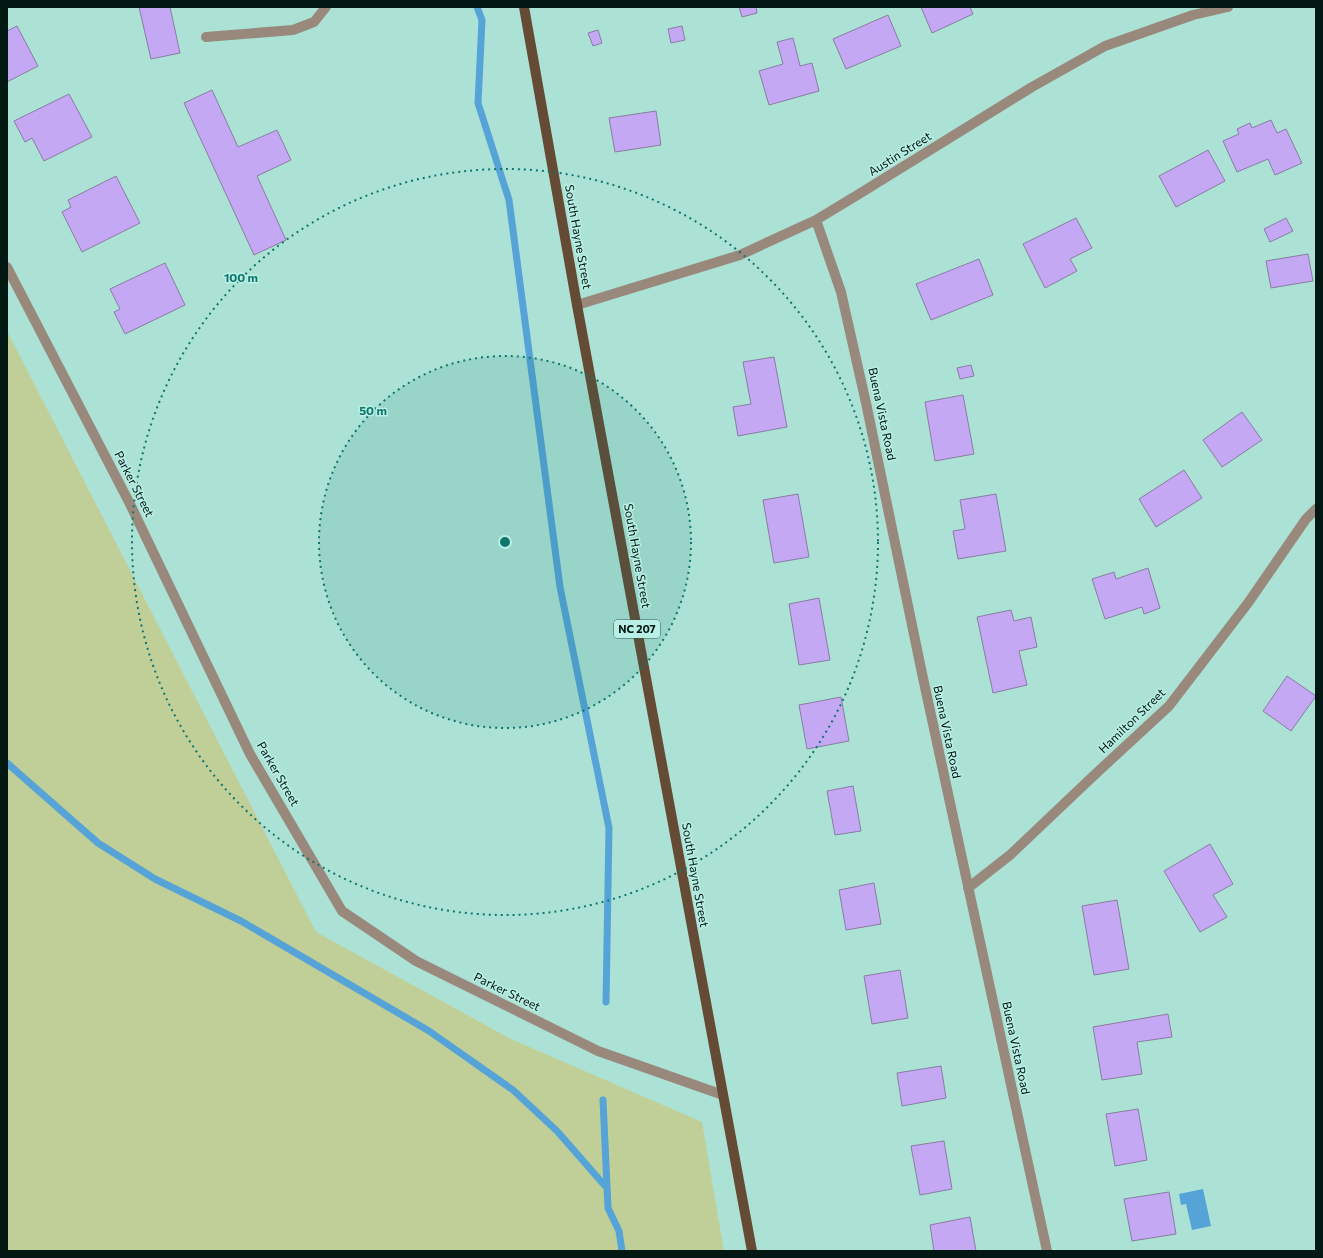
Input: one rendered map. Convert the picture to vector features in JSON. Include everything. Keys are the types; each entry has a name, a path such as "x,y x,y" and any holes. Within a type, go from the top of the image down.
{"main road":[{"name":"South Hayne Street","path":"524,7 577,305 752,1251"}],"street":[{"path":"206,37 293,30 314,22 326,7"},
{"name":"Austin Street","path":"577,305 740,255 816,220 1032,87 1106,46 1193,15 1228,7"},
{"name":"Buena Vista Road","path":"816,220 841,292 846,314 866,403 921,670 1048,1251"},
{"name":"Parker Street","path":"7,266 130,504 250,754 342,912 416,961 598,1050 723,1095"},
{"name":"Hamilton Street","path":"968,888 1010,855 1169,706 1248,603 1306,518 1316,509"}],"green space":[{"path":"7,331 316,932 511,1039 702,1122 724,1251 7,1251"}],"water":[{"path":"1203,1189 1211,1226 1192,1230 1186,1204 1181,1205 1179,1194"}],"building":[{"path":"139,7 170,7 180,53 151,59"},
{"path":"739,7 756,7 757,13 742,17"},
{"path":"921,7 970,7 973,14 932,33"},
{"path":"888,15 901,46 846,69 833,39"},
{"path":"17,26 38,66 7,82 7,31"},
{"path":"682,26 685,40 671,43 668,29"},
{"path":"598,30 602,43 593,46 588,33"},
{"path":"793,38 800,66 812,63 819,91 769,105 759,71 783,64 777,42"},
{"path":"212,90 238,147 277,130 291,160 257,176 286,240 254,255 184,103"},
{"path":"69,94 92,137 44,161 32,138 25,142 14,121"},
{"path":"656,111 661,145 615,152 609,118"},
{"path":"1271,120 1277,133 1286,129 1302,163 1275,175 1268,159 1237,172 1223,141 1239,134 1237,129 1250,123 1252,128"},
{"path":"1208,150 1225,181 1176,207 1159,176"},
{"path":"116,176 140,223 82,252 62,212 71,207 68,200"},
{"path":"1076,218 1092,248 1070,259 1077,271 1045,288 1023,244"},
{"path":"1286,218 1293,231 1270,242 1264,229"},
{"path":"1308,254 1313,281 1271,288 1266,261"},
{"path":"979,259 993,295 931,320 916,284"},
{"path":"165,263 185,305 125,334 114,312 120,309 110,289"},
{"path":"774,357 787,427 738,436 733,407 751,404 743,362"},
{"path":"971,365 974,376 960,379 957,368"},
{"path":"963,395 974,454 935,461 925,402"},
{"path":"1242,412 1262,440 1222,467 1203,440"},
{"path":"1184,470 1202,498 1156,527 1139,499"},
{"path":"798,494 809,557 774,563 763,500"},
{"path":"996,494 1006,551 958,559 953,531 965,529 960,500"},
{"path":"1148,568 1160,608 1144,614 1142,607 1105,619 1092,579 1114,572 1116,579"},
{"path":"819,598 830,660 799,665 789,604"},
{"path":"1011,610 1014,621 1031,617 1037,647 1019,651 1027,685 993,693 977,617"},
{"path":"1287,676 1316,696 1291,731 1263,711"},
{"path":"841,697 849,741 807,749 799,705"},
{"path":"853,786 861,831 835,835 827,791"},
{"path":"1210,844 1233,884 1213,895 1227,917 1200,932 1164,871"},
{"path":"874,883 881,924 846,930 839,890"},
{"path":"1117,900 1129,969 1094,975 1082,906"},
{"path":"900,970 908,1018 872,1024 864,976"},
{"path":"1168,1014 1172,1037 1137,1042 1142,1074 1102,1080 1093,1027"},
{"path":"941,1066 946,1098 902,1106 897,1073"},
{"path":"1138,1109 1147,1160 1115,1166 1106,1114"},
{"path":"944,1141 952,1189 920,1195 911,1146"},
{"path":"1169,1192 1176,1234 1132,1241 1124,1199"},
{"path":"970,1217 976,1251 934,1251 930,1225"}],"waterway":[{"path":"477,7 482,20 478,103 509,200 560,587 609,828 606,1002"},
{"path":"7,763 98,843 155,879 241,921 429,1031 513,1090 557,1131 606,1187"},
{"path":"603,1100 608,1208 619,1231 622,1251"}]}
